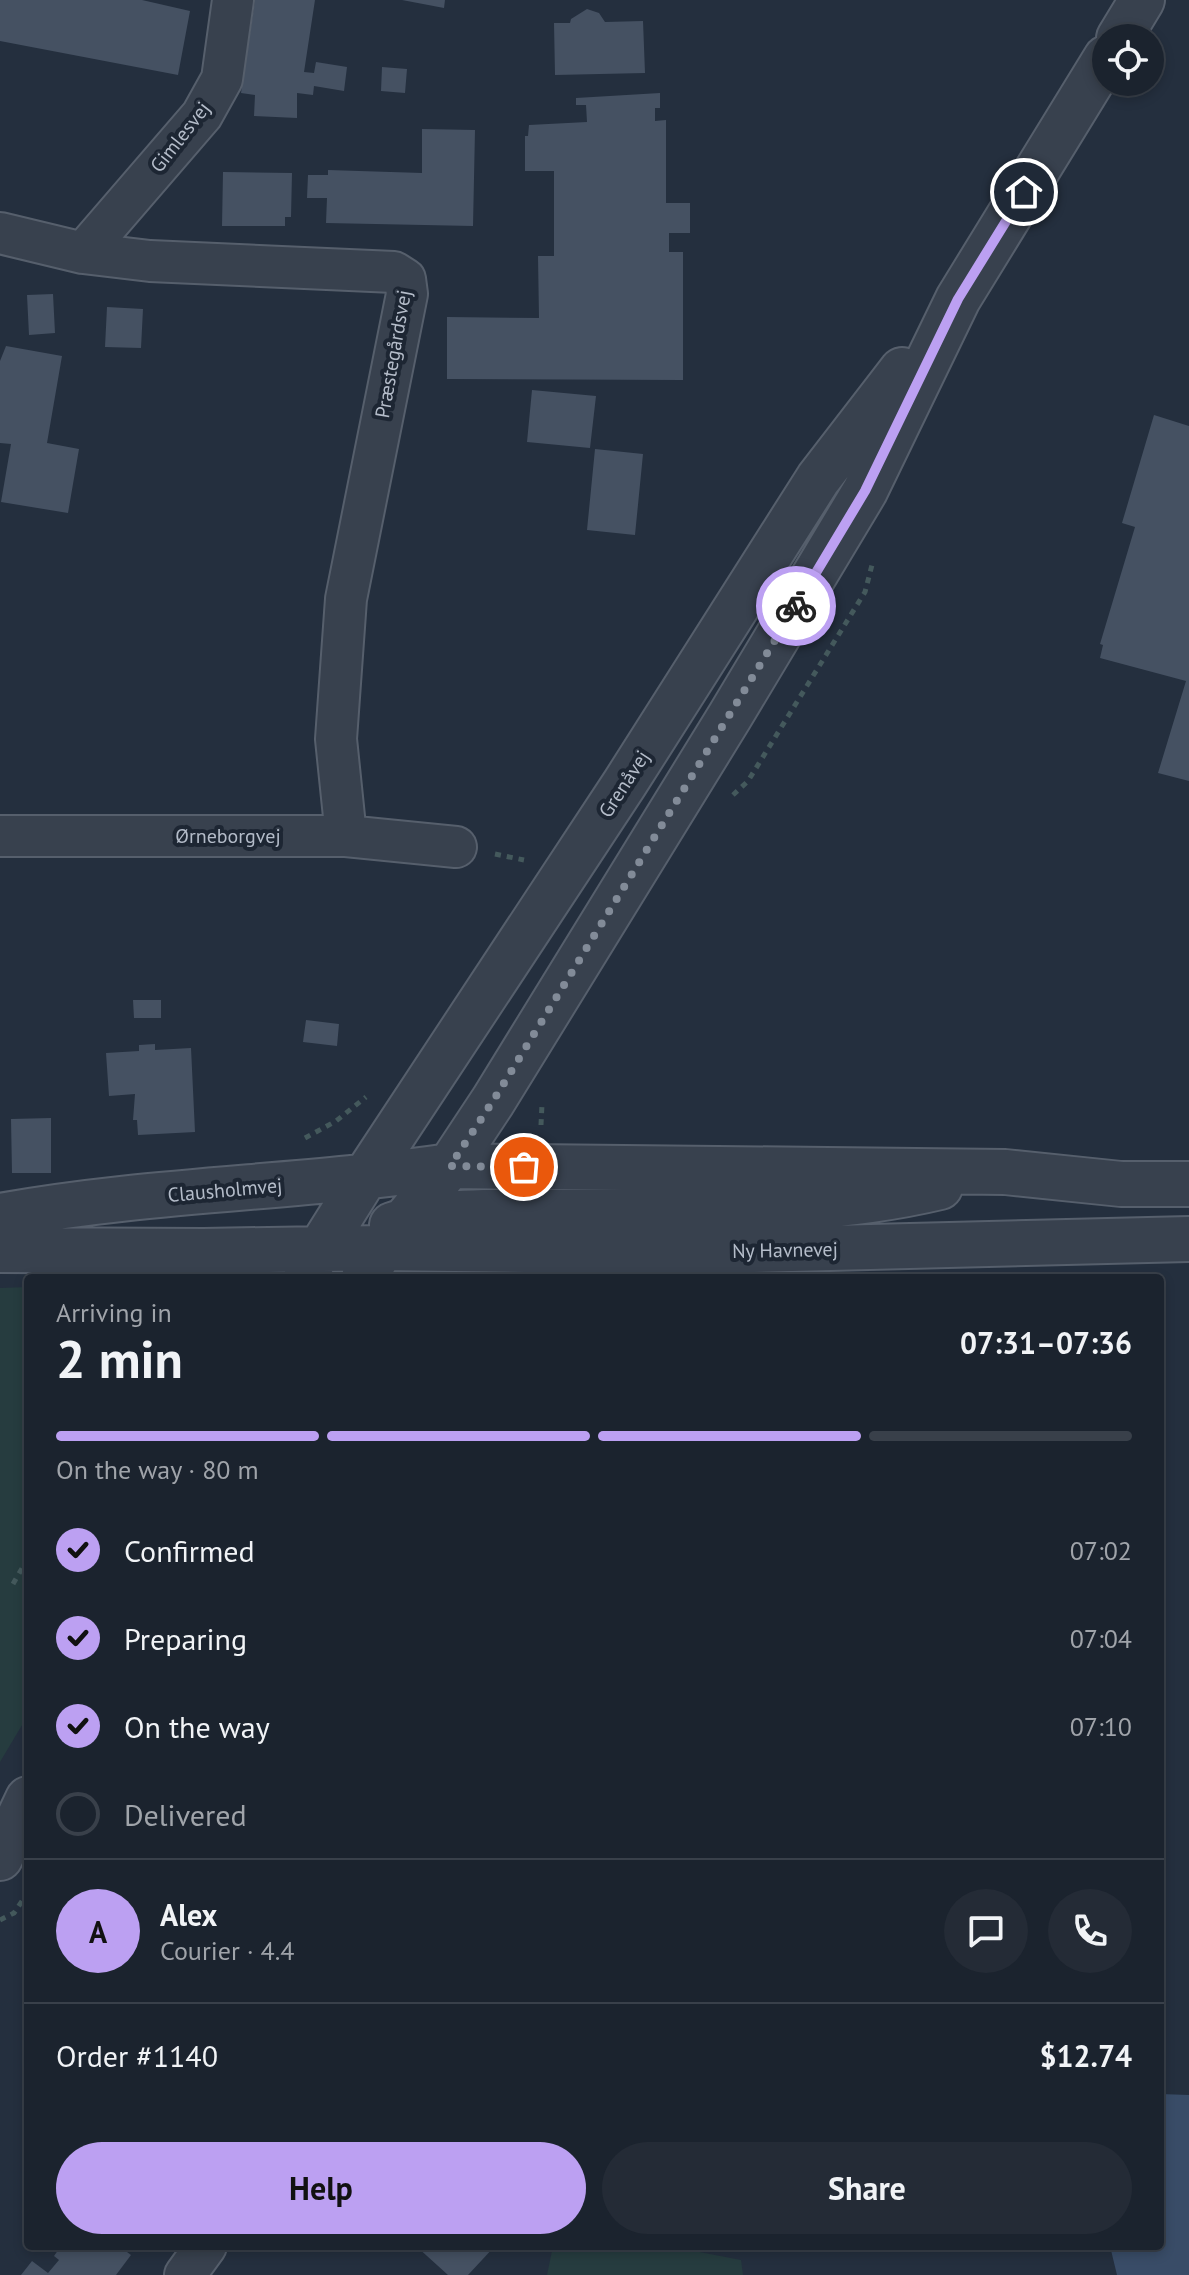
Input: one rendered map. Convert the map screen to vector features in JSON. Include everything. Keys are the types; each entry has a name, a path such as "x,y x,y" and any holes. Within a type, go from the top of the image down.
{"street":[{"name":"Gimlesvej","path":"83,253 202,115 222,79 233,0"},
{"path":"1127,24 1142,0"},
{"name":"Grenåvej","path":"384,1249 450,1166 493,1101 706,755 857,504 958,299 1092,81"},
{"name":"Præstegårdsvej","path":"0,233 83,253 150,261 394,272 405,279 407,294 346,599 336,739 346,836"},
{"name":"Grenåvej","path":"311,1263 625,783 818,479 958,299"},
{"name":"Ørneborgvej","path":"0,836 346,836 456,847"},
{"path":"450,1166 1005,1172 1121,1184 1189,1184"},
{"name":"Clausholmvej","path":"0,1216 78,1202 364,1179 450,1166"},
{"path":"0,1250 311,1263 384,1249 500,1211 746,1209 887,1200 1005,1172"},
{"name":"Ny Havnevej","path":"384,1249 669,1252 1189,1239"},
{"path":"573,1274 669,1252"},
{"path":"0,1858 24,1807"},
{"path":"0,1878 24,1839"},
{"path":"185,2275 203,2250"}],"path":[{"path":"725,803 748,781 865,592 876,550"},
{"path":"517,873 525,860"},
{"path":"365,1107 374,1095"},
{"path":"535,1128 540,1136"},
{"path":"13,1584 24,1565"},
{"path":"0,1920 14,1913 24,1898"}],"green space":[{"path":"24,1287 24,1722 0,1762 0,1288"},
{"path":"552,2250 689,2250 741,2260 743,2275 547,2275"}],"water":[{"path":"1164,2094 1189,2095 1189,2275 1117,2275 1111,2250 1164,2250"}],"building":[{"path":"0,0 142,0 190,11 178,75 0,41"},
{"path":"255,0 315,0 304,72 314,73 316,62 347,67 344,91 314,86 313,95 297,93 297,118 254,116 255,95 241,93"},
{"path":"402,0 445,0 444,8"},
{"path":"587,9 599,13 605,22 643,21 645,73 555,75 554,23 570,23 571,19"},
{"path":"382,67 407,69 405,93 381,91"},
{"path":"660,93 660,108 655,108 655,121 666,120 666,203 690,203 690,233 669,233 669,252 683,252 683,380 447,379 447,317 539,318 538,256 554,256 554,171 525,171 525,136 528,136 529,125 587,122 586,105 576,105 576,98"},
{"path":"422,129 475,130 473,226 326,223 327,198 307,198 308,175 328,175 328,170 422,173"},
{"path":"223,172 292,173 291,217 285,217 285,226 222,226"},
{"path":"53,294 55,333 29,335 27,295"},
{"path":"107,307 143,309 141,348 105,347"},
{"path":"6,346 62,356 47,443 79,449 68,513 1,502 11,444 0,443 0,361"},
{"path":"532,390 596,396 590,448 527,442"},
{"path":"1154,415 1189,426 1189,781 1158,773 1186,681 1100,658 1103,645 1100,644 1135,527 1122,523"},
{"path":"595,449 643,454 635,535 587,530"},
{"path":"133,1000 161,1000 161,1018 134,1018"},
{"path":"306,1020 339,1024 337,1046 303,1042"},
{"path":"155,1044 155,1050 191,1048 195,1132 138,1135 137,1120 133,1120 135,1094 109,1096 106,1053 139,1051 139,1045"},
{"path":"51,1118 51,1173 12,1173 11,1119"},
{"path":"58,2250 128,2250 131,2255 116,2275 21,2275 32,2261 48,2273 59,2260 54,2256"},
{"path":"420,2250 491,2250 468,2275 448,2275"}],"way so far":[{"path":"524,1167 450,1166 493,1101 796,606"}],"route":[{"path":"796,606 865,491 958,299 1024,192"}]}
